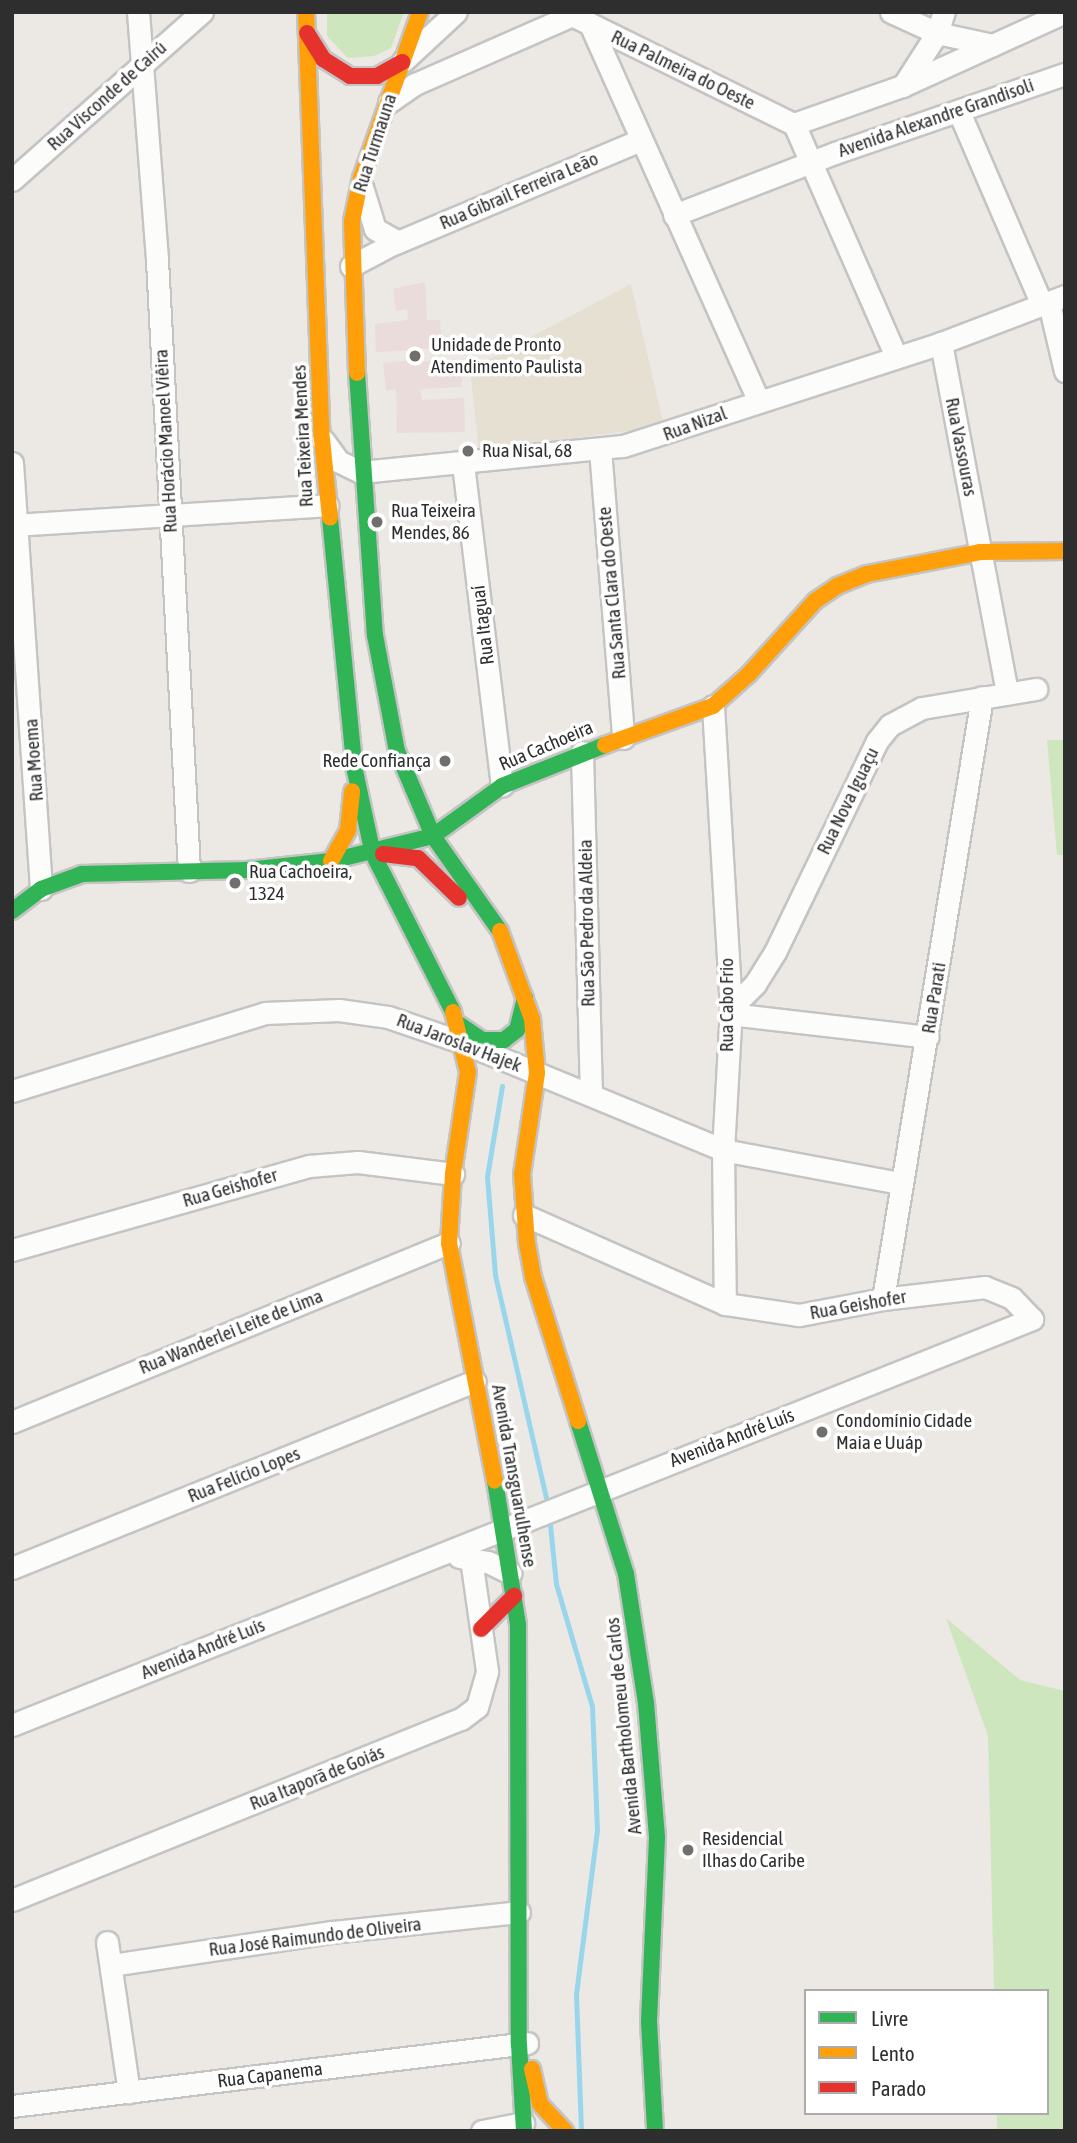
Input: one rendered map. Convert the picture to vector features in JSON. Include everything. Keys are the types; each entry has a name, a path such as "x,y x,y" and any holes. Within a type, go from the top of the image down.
{"main road":[{"name":"Rua Teixeira Mendes","path":"306,12 322,439 327,505 355,771 373,854"},
{"path":"305,30 323,59 350,76 404,75 421,12"},
{"name":"Rua Turmauna","path":"351,267 352,220 361,178 389,102"},
{"path":"351,267 361,472 382,685 397,751 433,836 490,914 515,960 526,993 537,1073 522,1174 524,1215 533,1277 600,1489"},
{"name":"Rua Cachoeira","path":"12,911 41,889 106,870 189,871 331,861 373,854 433,836 502,786 583,752 713,706 750,674 815,601 837,586 867,574 981,551 1065,551"},
{"path":"331,861 348,830 355,771"},
{"path":"373,854 407,855 427,865 515,960"},
{"name":"Avenida Transguarulhense","path":"373,854 462,1034 467,1096 453,1174 449,1243 504,1528 514,1596 522,1691 519,1912 523,2044"},
{"path":"495,1046 517,1030 526,993"},
{"name":"Avenida Bartholomeu de Carlos","path":"600,1489 632,1605 654,1778 657,1857 650,2060 655,2131"},
{"path":"481,1629 514,1596"},
{"path":"523,2044 523,2127"},
{"path":"523,2044 540,2104 565,2131"},
{"path":"639,2122 650,2060"}],"street":[{"name":"Rua Horácio Manoel Viêira","path":"138,12 189,871"},
{"name":"Rua Visconde de Cairú","path":"12,180 202,12"},
{"path":"389,102 404,75 456,12"},
{"path":"891,12 936,33 993,45"},
{"path":"902,86 936,33 944,12"},
{"path":"895,356 808,163 794,124 902,86 1065,12"},
{"path":"404,75 578,17 640,140 759,401"},
{"name":"Rua Palmeira do Oeste","path":"578,17 794,124"},
{"name":"Avenida Alexandre Grandisoli","path":"674,215 808,163 1065,74"},
{"path":"958,112 1052,301 1065,371"},
{"name":"Rua Gibrail Ferreira Leão","path":"351,267 398,242 640,140"},
{"path":"361,178 375,229 398,242"},
{"name":"Rua Nizal","path":"361,472 600,449 655,438 941,342 1052,301"},
{"name":"Rua Vassouras","path":"941,342 1007,693"},
{"path":"322,439 338,461 361,472"},
{"name":"Rua Santa Clara do Oeste","path":"600,449 623,738"},
{"name":"Rua Moema","path":"12,463 41,889"},
{"name":"Rua Itaguaí","path":"463,464 502,786"},
{"path":"15,525 327,505"},
{"name":"Rua Nova Iguaçu","path":"730,1011 755,984 775,952 877,741 890,725 922,708 1036,689"},
{"name":"Rua Parati","path":"883,1299 982,697"},
{"name":"Rua Cabo Frio","path":"713,706 730,1011 723,1150 725,1304"},
{"name":"Rua São Pedro da Aldeia","path":"583,752 591,1093"},
{"name":"Rua Jaroslav Hajek","path":"12,1091 265,1013 291,1010 388,1017 462,1034 495,1046 537,1073 591,1093 723,1150 900,1184"},
{"path":"730,1011 928,1037"},
{"name":"Rua Geishofer","path":"12,1250 309,1166 358,1162 453,1174"},
{"name":"Rua Geishofer","path":"524,1215 725,1304 799,1315 883,1299 985,1287 1012,1298 1032,1319"},
{"name":"Rua Wanderlei Leite de Lima","path":"12,1422 449,1243"},
{"name":"Avenida André Luís","path":"12,1725 600,1489 783,1426 1032,1319"},
{"name":"Rua Felício Lopes","path":"12,1568 475,1381"},
{"name":"Avenida André Luís","path":"432,1556 471,1558 510,1573"},
{"name":"Rua Itaporã de Goiás","path":"12,1900 461,1719 477,1707 487,1671 471,1558"},
{"name":"Rua José Raimundo de Oliveira","path":"111,1965 332,1932 519,1912"},
{"path":"107,1942 129,2092"},
{"name":"Rua Capanema","path":"12,2106 523,2044"},
{"path":"482,2131 523,2127"}],"shaded area":[{"name":"Unidade de Pronto Atendimento Paulista","path":"425,282 427,320 440,320 442,349 419,349 420,361 463,359 461,387 420,389 422,400 464,398 465,432 397,433 396,389 386,391 383,363 411,360 409,350 376,352 375,324 408,320 407,309 396,311 393,289"},
{"path":"631,284 664,426 479,451 470,369"}],"green space":[{"path":"327,12 404,12 391,48 374,56 348,58 327,36"},
{"path":"1047,740 1065,740 1065,855 1057,855"},
{"path":"946,1618 1020,1680 1065,1691 1065,2131 997,2131 997,2115 1049,2115 1049,1989 994,1989 988,1736"}],"waterway":[{"path":"502,1086 487,1177 495,1275 548,1506"},
{"path":"549,1515 556,1584 592,1706 597,1830 576,1994 581,2131"}],"traffic: fast":[{"path":"357,373 375,635 397,751 433,836 500,931"},
{"path":"330,518 355,771 373,854 453,1012"},
{"path":"12,911 41,889 82,874 247,870 331,861 433,836 502,786 605,745"},
{"path":"460,1025 482,1040 504,1040 517,1030 525,998"},
{"path":"578,1421 626,1574 646,1703 657,1838 649,2022 655,2131"},
{"path":"495,1481 518,1625 519,2044 524,2131"}],"traffic: slow":[{"path":"306,12 322,439 330,518"},
{"path":"357,373 352,221 361,178 420,12"},
{"path":"605,745 713,706 749,674 815,601 837,586 867,574 980,552 1065,551"},
{"path":"331,861 348,830 352,791"},
{"path":"500,931 532,1019 537,1073 522,1174 527,1243 533,1277 578,1421"},
{"path":"453,1012 468,1072 453,1174 449,1243 495,1481"},
{"path":"532,2069 540,2104 565,2131"}],"traffic: jam":[{"path":"307,33 323,59 350,76 377,76 402,62"},
{"path":"383,854 418,858 459,898"},
{"path":"481,1629 514,1596"}],"place":[{"name":"Unidade de Pronto Atendimento Paulista","path":"415,356"},
{"name":"Rua Nisal, 68","path":"468,451"},
{"name":"Rua Teixeira Mendes, 86","path":"377,522"},
{"name":"Rede Confiança","path":"445,761"},
{"name":"Rua Cachoeira, 1324","path":"235,883"},
{"name":"Condomínio Cidade Maia e Uuáp","path":"822,1432"},
{"name":"Residencial Ilhas do Caribe","path":"688,1850"}]}
